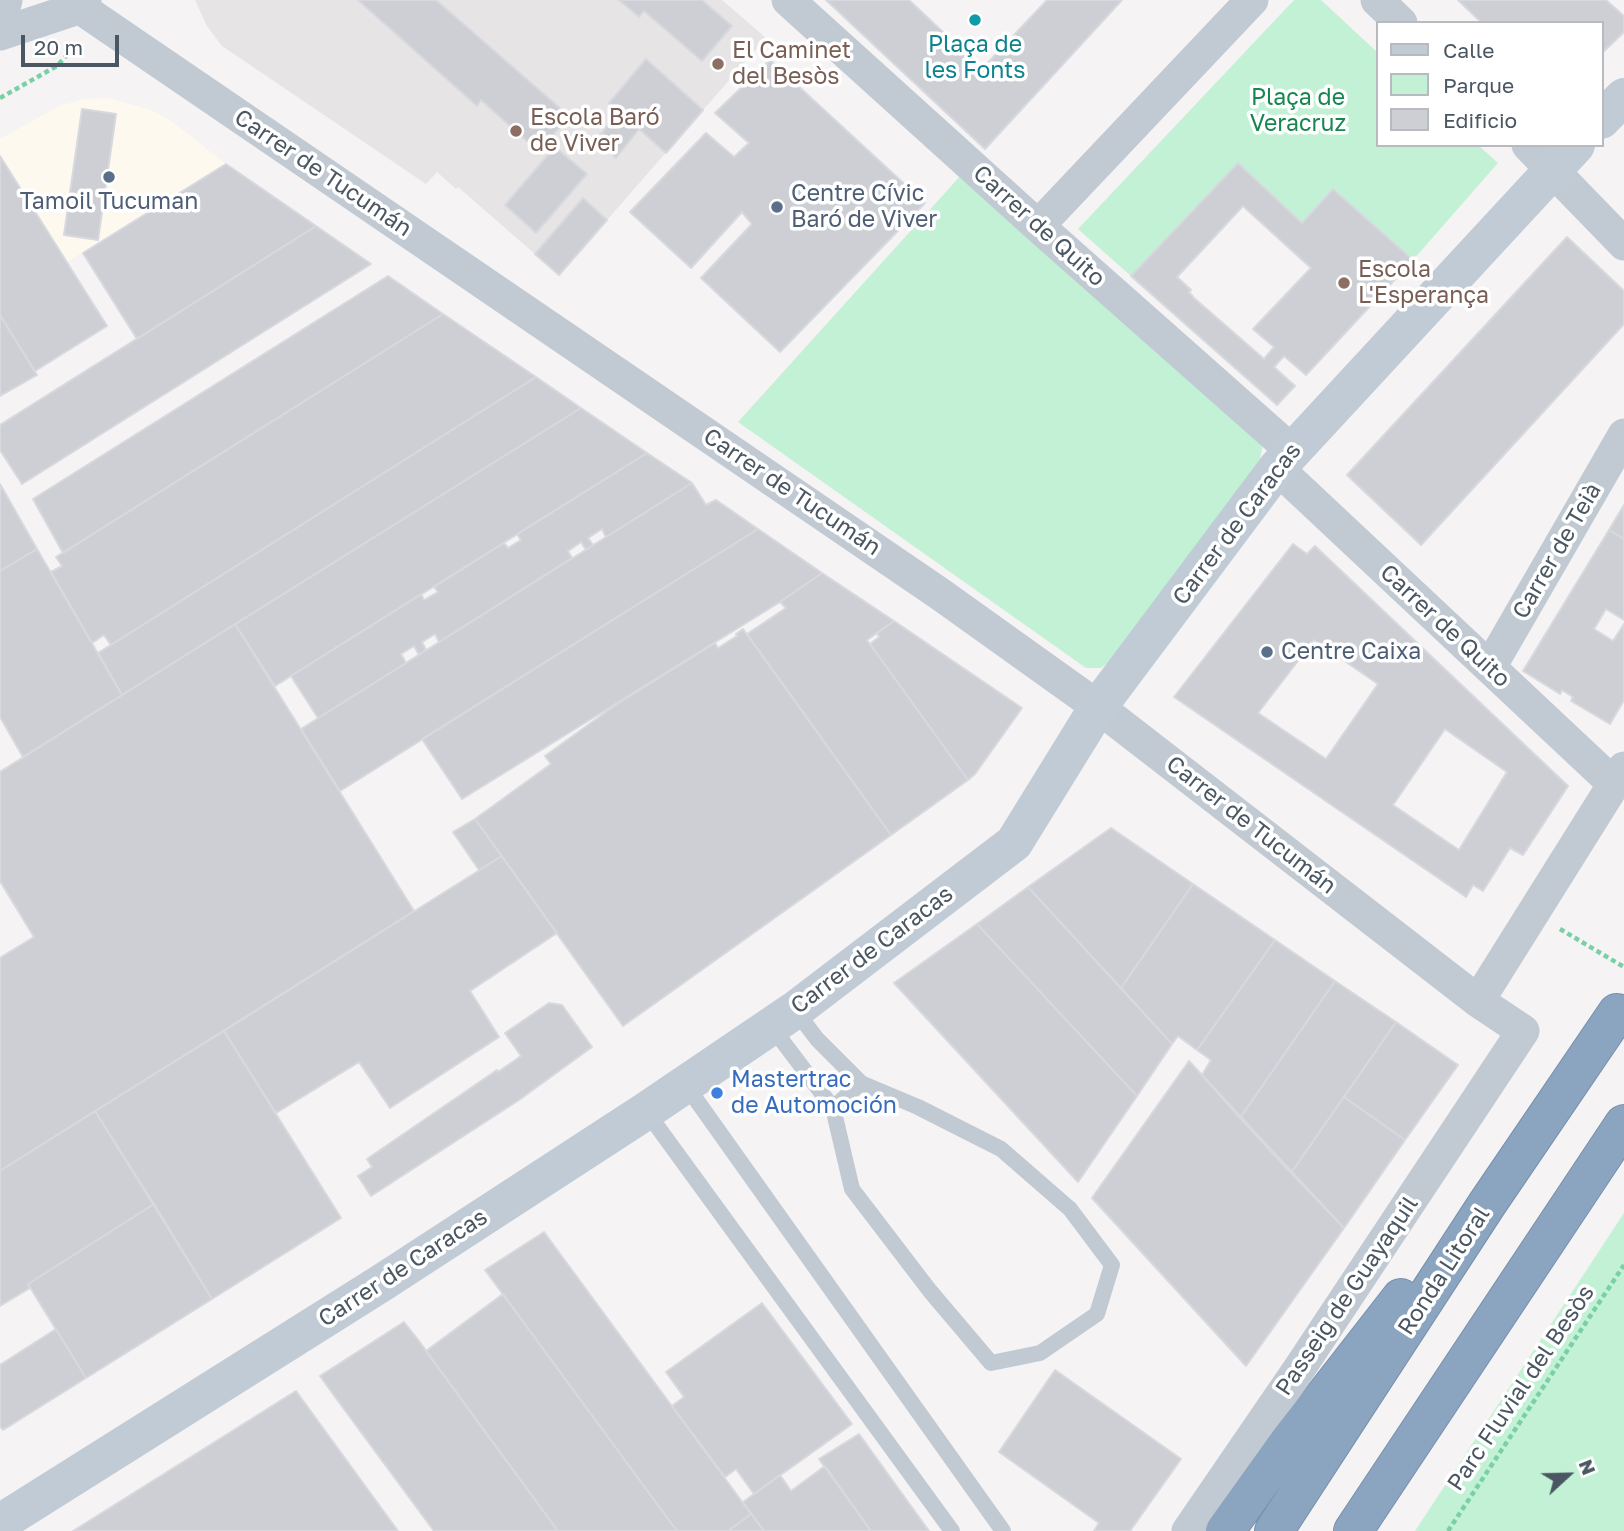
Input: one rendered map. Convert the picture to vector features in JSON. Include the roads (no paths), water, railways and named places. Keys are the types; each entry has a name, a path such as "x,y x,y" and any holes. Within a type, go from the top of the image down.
{"highway":[{"name":"Ronda Litoral","path":"1274,1531 1487,1204 1617,1013"},
{"path":"1353,1531 1624,1124"},
{"path":"1225,1531 1373,1332 1428,1266 1487,1204"}],"street":[{"path":"0,23 6,0"},
{"name":"Carrer de Quito","path":"788,0 1038,226 1284,459 1489,667 1619,776"},
{"path":"1038,226 1252,0"},
{"path":"1377,0 1399,21"},
{"name":"Carrer de Tucumán","path":"0,34 78,3 826,515 1098,707 1478,1001 1523,1031 1504,1061"},
{"path":"1603,118 1624,97"},
{"path":"1553,153 1624,244"},
{"name":"Carrer de Caracas","path":"0,1523 383,1282 646,1111 783,1018 1014,843 1098,707 1284,459 1553,153"},
{"name":"Carrer de Teià","path":"1489,667 1624,435"},
{"path":"1478,1001 1619,776"},
{"name":"Passeig de Guayaquil","path":"1188,1531 1504,1061"}],"lane":[{"path":"783,1018 817,1038 861,1083 918,1107 1001,1149 1070,1209 1112,1265 1097,1314 1040,1353 991,1363 930,1291 852,1189 833,1108 783,1018"},
{"path":"833,1108 861,1083"},
{"path":"685,1084 1003,1531"},
{"path":"646,1111 952,1531"}],"place":[{"name":"Plaça de les Fonts","path":"975,20"},
{"name":"El Caminet del Besòs","path":"718,64"},
{"name":"Escola Baró de Viver","path":"516,131"},
{"name":"Tamoil Tucuman","path":"109,177"},
{"name":"Centre Cívic Baró de Viver","path":"777,207"},
{"name":"Escola L'Esperança","path":"1344,283"},
{"name":"Centre Caixa","path":"1267,652"},
{"name":"Mastertrac de Automoción","path":"717,1093"}],"park label":[{"name":"Plaça de Veracruz","path":"1298,111"}]}
